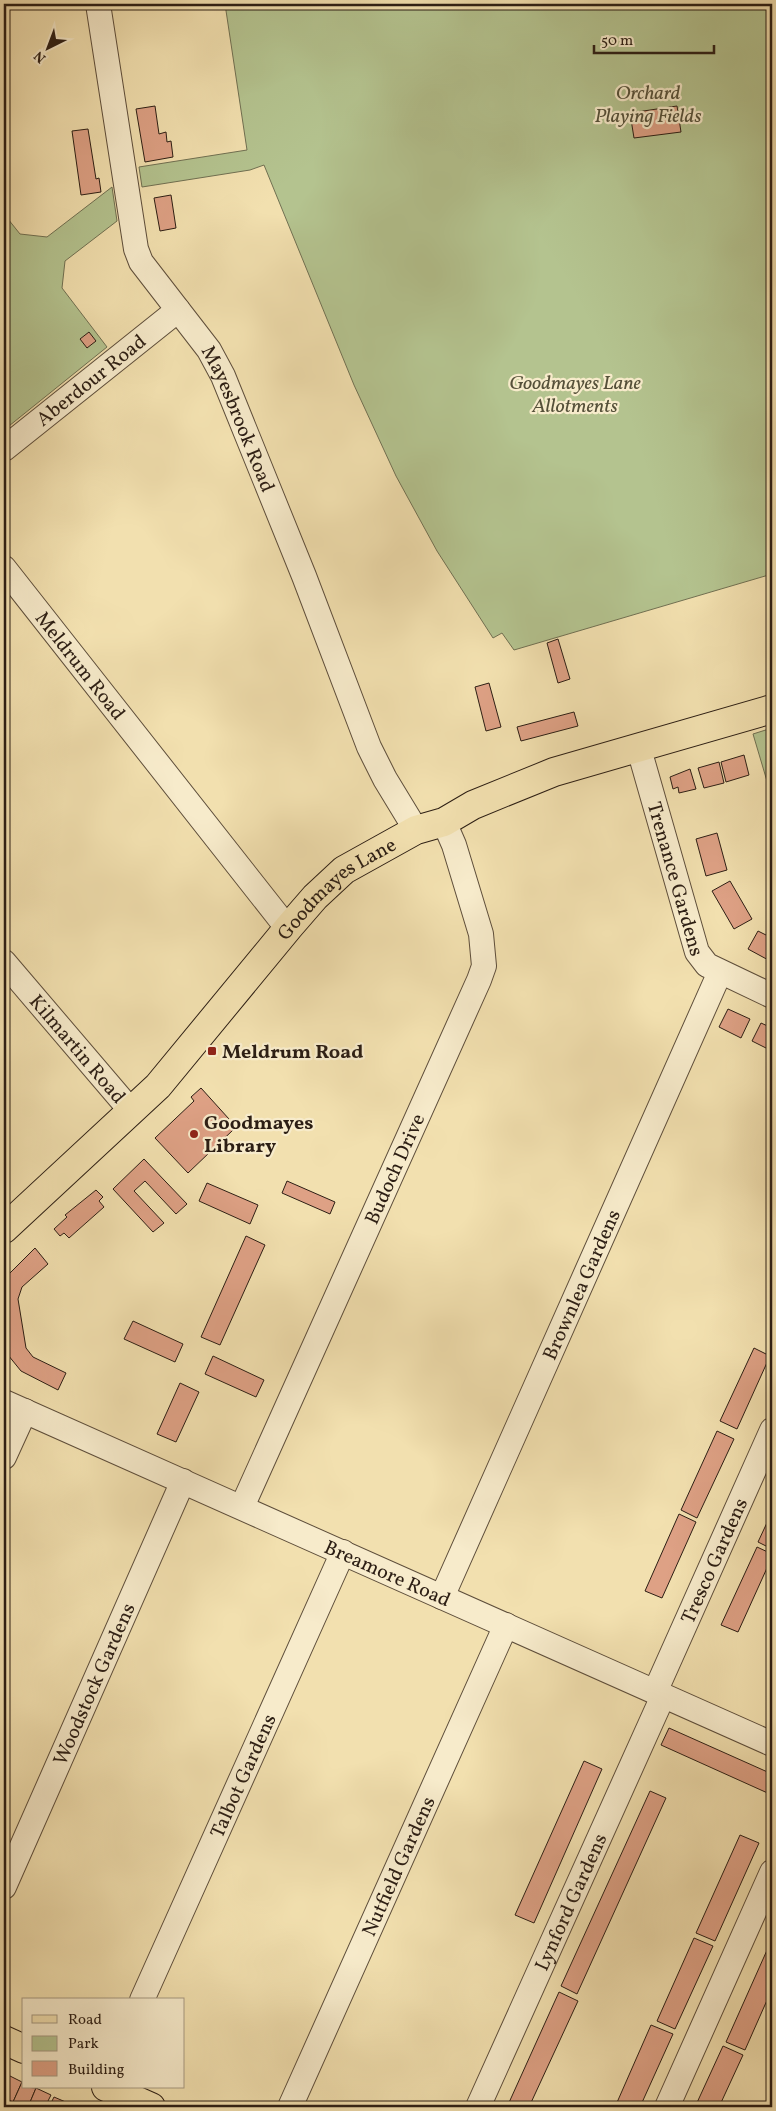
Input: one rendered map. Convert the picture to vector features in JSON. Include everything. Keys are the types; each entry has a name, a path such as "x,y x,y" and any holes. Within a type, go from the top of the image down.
{"main road":[{"name":"Goodmayes Lane","path":"4,1229 158,1086 189,1051 244,980 289,927 315,897 344,870 416,830 444,822 473,805 554,772 772,709"},
{"path":"4,2040 22,2048"},
{"path":"108,2088 151,2107"}],"street":[{"name":"Mayesbrook Road","path":"98,4 136,249 141,262 150,276 210,350 223,376 304,576 370,747 385,779 416,830"},
{"name":"Aberdour Road","path":"4,449 178,310"},
{"name":"Meldrum Road","path":"4,568 281,920 289,927"},
{"name":"Trenance Gardens","path":"639,748 698,952 707,965 772,996"},
{"name":"Budoch Drive","path":"242,1507 484,966 481,934 454,845 444,822"},
{"name":"Kilmartin Road","path":"4,962 132,1112"},
{"name":"Brownlea Gardens","path":"442,1597 720,972"},
{"name":"Breamore Road","path":"14,1406 772,1744"},
{"path":"4,1457 14,1406"},
{"name":"Tresco Gardens","path":"659,1694 772,1430"},
{"name":"Woodstock Gardens","path":"4,1887 183,1481"},
{"name":"Talbot Gardens","path":"143,1998 343,1552"},
{"name":"Nutfield Gardens","path":"290,2107 506,1626"},
{"name":"Lynford Gardens","path":"478,2107 659,1694"},
{"path":"667,2107 772,1872"}],"green space":[{"name":"Goodmayes Lane Allotments","path":"225,4 772,4 772,574 514,650 502,633 493,638 437,551 396,476 354,385 264,165 250,170 142,187 139,167 247,150"},
{"path":"112,187 117,221 65,261 62,288 107,347 4,430 4,214 20,234 47,237"},
{"path":"772,728 772,798 753,734"}],"building":[{"path":"155,106 159,134 166,132 167,142 171,141 173,157 145,162 136,109"},
{"path":"677,106 681,132 634,138 630,113"},
{"path":"88,129 96,179 99,178 101,192 81,195 72,131"},
{"path":"171,195 176,228 160,231 154,198"},
{"path":"89,332 96,341 87,348 80,339"},
{"path":"558,639 570,679 558,683 547,643"},
{"path":"489,683 501,727 486,731 475,687"},
{"path":"574,712 578,726 521,741 517,727"},
{"path":"744,755 749,775 726,782 721,762"},
{"path":"719,762 724,783 704,788 698,768"},
{"path":"690,769 696,789 679,793 678,787 673,789 670,777"},
{"path":"717,833 727,870 706,876 696,839"},
{"path":"730,881 752,919 734,929 712,891"},
{"path":"758,931 772,938 772,962 748,949"},
{"path":"728,1009 750,1019 741,1038 719,1027"},
{"path":"761,1023 772,1028 772,1051 752,1041"},
{"name":"Goodmayes Library","path":"201,1088 229,1119 226,1122 233,1130 188,1173 155,1138 194,1101 191,1097"},
{"path":"144,1159 187,1204 176,1214 145,1181 134,1191 164,1223 153,1232 113,1189"},
{"path":"287,1181 335,1202 330,1214 282,1193"},
{"path":"207,1183 258,1205 250,1224 199,1201"},
{"path":"96,1190 103,1197 99,1201 104,1207 69,1238 64,1233 60,1236 54,1229 67,1217 65,1215"},
{"path":"246,1236 265,1245 220,1345 201,1337"},
{"path":"35,1248 48,1264 22,1287 18,1299 26,1348 33,1357 66,1373 58,1390 21,1371 8,1355 8,1350 4,1350 4,1336 6,1336 4,1279"},
{"path":"133,1321 183,1344 175,1362 124,1339"},
{"path":"754,1348 770,1356 737,1429 720,1421"},
{"path":"213,1356 264,1380 256,1397 205,1374"},
{"path":"180,1383 199,1392 176,1442 157,1434"},
{"path":"717,1431 734,1439 697,1518 681,1510"},
{"path":"772,1512 772,1549 758,1542"},
{"path":"679,1514 696,1522 662,1598 645,1591"},
{"path":"757,1547 772,1554 772,1557 738,1632 721,1625"},
{"path":"669,1728 772,1774 772,1795 661,1745"},
{"path":"584,1761 602,1769 534,1923 515,1915"},
{"path":"650,1791 666,1798 577,1994 561,1986"},
{"path":"740,1835 759,1843 715,1941 696,1933"},
{"path":"694,1938 713,1946 675,2029 657,2021"},
{"path":"772,1939 772,1989 745,2050 726,2042"},
{"path":"559,1992 578,2001 529,2107 507,2107"},
{"path":"651,2025 673,2034 640,2107 615,2107"},
{"path":"723,2046 743,2055 719,2107 695,2107"},
{"path":"8,2075 22,2082 13,2102 4,2098 4,2084"},
{"path":"22,2082 22,2088 36,2088 28,2107 13,2102"},
{"path":"36,2088 51,2095 45,2107 28,2107"},
{"path":"54,2097 68,2103 67,2107 49,2107"}],"place":[{"name":"Meldrum Road","path":"212,1051"},
{"name":"Goodmayes Library","path":"194,1134"}],"park label":[{"name":"Orchard Playing Fields","path":"648,104"}]}
